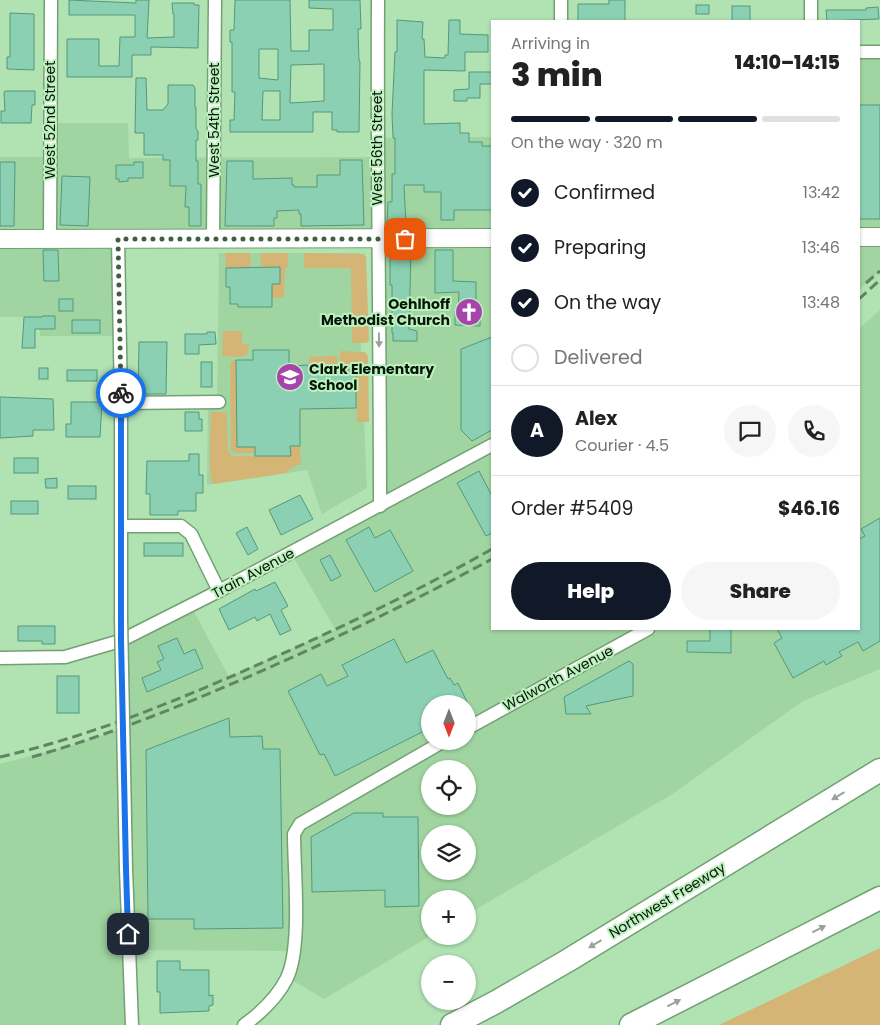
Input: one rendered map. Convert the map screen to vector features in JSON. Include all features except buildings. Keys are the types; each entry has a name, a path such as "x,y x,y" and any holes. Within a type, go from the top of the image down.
{"highway":[{"name":"Northwest Freeway","path":"452,1025 567,961 880,770"},
{"path":"631,1025 880,898"}],"street":[{"name":"West 52nd Street","path":"50,239 51,0"},
{"name":"West 54th Street","path":"213,239 215,0"},
{"name":"West 56th Street","path":"378,0 377,239 380,347 380,506"},
{"path":"561,0 561,20"},
{"path":"811,0 811,20"},
{"path":"860,52 880,52"},
{"path":"860,237 880,236"},
{"path":"0,239 491,238"},
{"path":"118,239 122,526 121,619 126,869 132,1025"},
{"path":"121,403 219,402"},
{"name":"Train Avenue","path":"0,658 65,657 120,641 219,591 491,446"},
{"path":"122,526 181,526 191,534 219,591"},
{"name":"Walworth Avenue","path":"476,724 646,630"},
{"path":"244,1025 264,1011 287,977 293,961 295,929 294,834 300,824 428,750"}],"shaded area":[{"path":"860,52 880,52 880,271 860,289"},
{"path":"50,123 128,123 129,158 377,157 377,138 491,137 491,630 860,630 860,328 880,310 880,669 803,701 674,793 476,909 476,890 421,890 421,941 324,999 287,977 293,951 129,950 132,1025 0,1025 0,764 77,744 123,728 121,640 191,606 229,677 335,629 291,553 380,506 377,239 119,239 120,336 40,336 39,317 0,317 0,157 50,157"},
{"name":"Clark Elementary School","path":"219,253 360,253 361,352 367,488 322,514 307,470 207,485 208,402 217,402"},
{"path":"225,253 250,253 251,267 226,268"},
{"path":"260,253 288,253 288,268 285,268 284,297 272,298 272,284 280,284 279,267 261,267"},
{"path":"304,253 364,254 366,257 369,340 367,343 352,343 351,268 304,268"},
{"path":"223,331 242,331 242,344 249,344 247,354 242,357 222,356"},
{"path":"340,351 365,352 368,356 369,422 357,422 356,370 340,370"},
{"path":"337,356 338,370 309,371 309,357"},
{"path":"233,360 236,360 255,453 235,453 231,450 230,364"},
{"path":"211,412 224,412 227,414 228,451 232,456 290,456 290,446 300,446 301,465 296,465 287,473 213,484 210,471"},
{"path":"880,948 880,1025 719,1025"}],"railway":[{"path":"866,283 880,271"},
{"path":"860,298 880,280"},
{"path":"0,757 101,728 200,690 351,622 491,550"},
{"path":"32,757 125,727 245,678 385,614 491,560"}],"way so far":[{"path":"121,393 118,239 405,239"}],"place":[{"name":"Oehlhoff Methodist Church","path":"469,312"},
{"name":"Clark Elementary School","path":"290,377"}],"route":[{"path":"121,393 121,640 128,934"}]}
